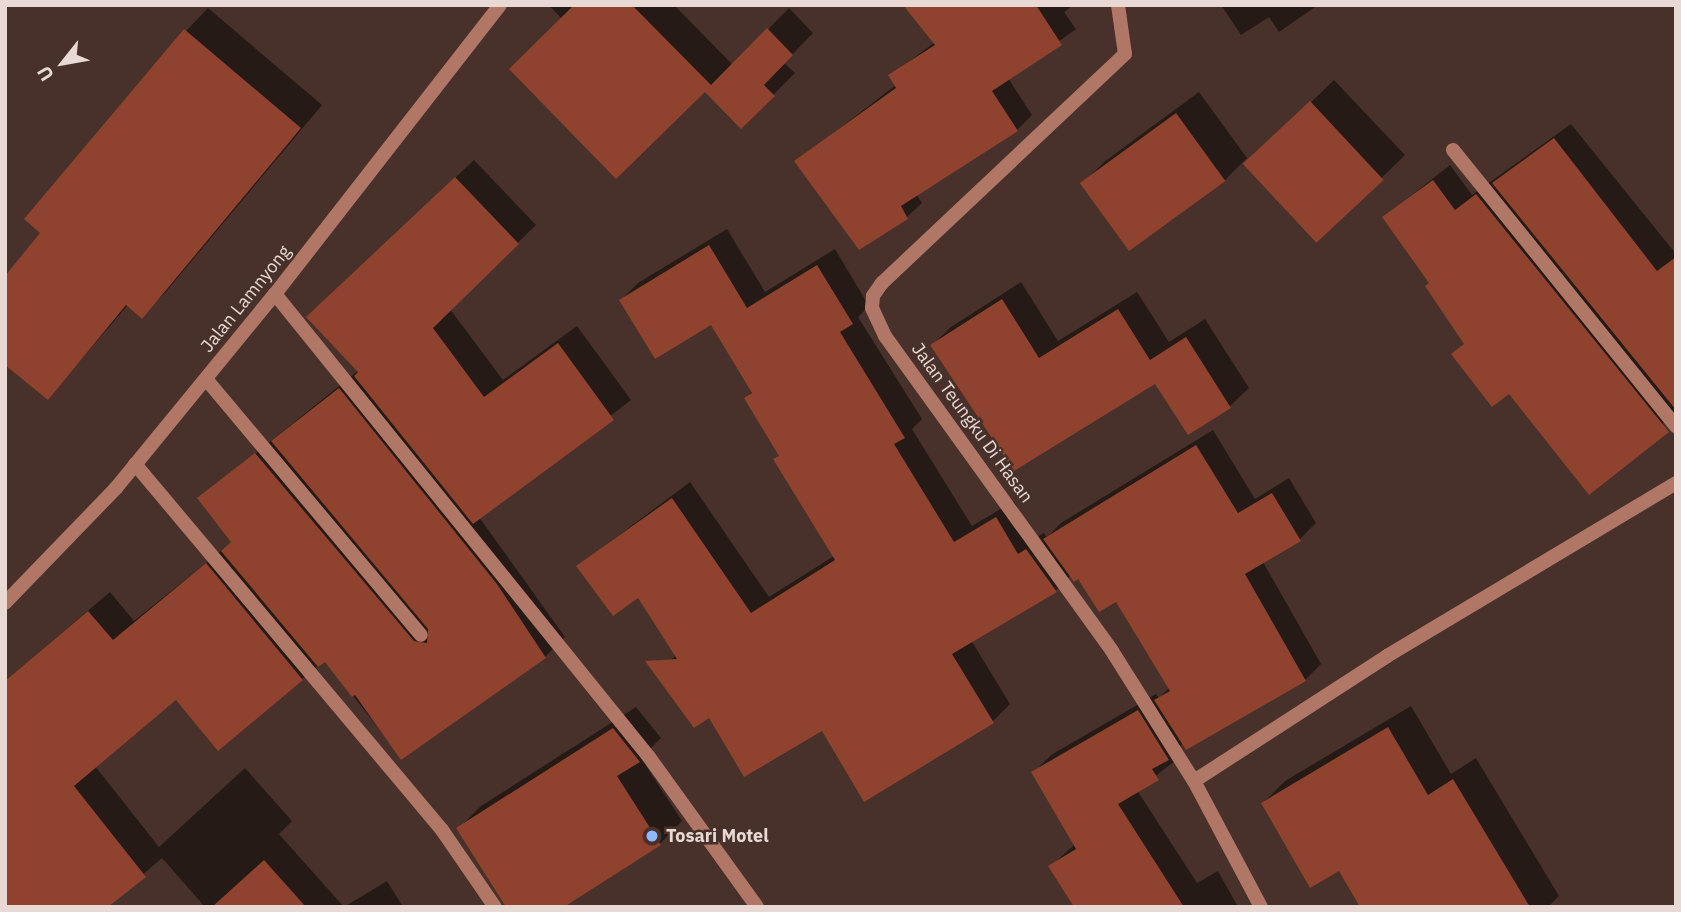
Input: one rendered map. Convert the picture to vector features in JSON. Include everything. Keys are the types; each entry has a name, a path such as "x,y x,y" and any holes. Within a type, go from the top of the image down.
{"street":[{"name":"Jalan Lamnyong","path":"5,603 135,464 206,379 500,5"},
{"name":"Jalan Teungku Di Hasan","path":"1118,5 1125,54 882,283 873,296 872,308 885,336 1112,651 1194,781 1261,907"},
{"path":"1453,150 1676,426"},
{"path":"275,294 649,757 757,907"},
{"path":"206,379 421,635"},
{"path":"135,464 442,830 495,907"},
{"path":"1194,781 1387,656 1676,483"}],"building":[{"path":"574,5 632,5 711,85 767,28 793,55 764,85 775,96 741,129 705,92 616,179 509,69"},
{"path":"903,5 1036,5 1062,45 992,91 1018,131 901,206 908,219 859,250 794,161 896,88 888,75 935,45"},
{"path":"184,29 301,128 142,319 126,305 48,400 5,365 5,276 40,233 24,219"},
{"path":"1310,101 1384,180 1316,243 1243,164"},
{"path":"1176,113 1225,181 1129,251 1080,183"},
{"path":"1554,138 1657,271 1676,257 1676,410 1492,183"},
{"path":"455,177 519,244 433,328 484,397 558,343 614,420 473,524 354,376 358,372 306,317"},
{"path":"1433,180 1455,210 1476,194 1669,432 1589,495 1509,394 1492,407 1451,354 1464,344 1425,286 1429,283 1382,217"},
{"path":"709,245 747,308 817,265 853,324 840,332 905,438 894,444 954,542 996,517 1018,554 1026,549 1057,592 952,654 994,723 864,802 822,731 744,777 709,718 694,728 645,661 677,659 638,598 613,616 576,566 672,498 751,613 835,560 773,459 779,456 744,398 752,393 711,325 655,359 619,300"},
{"path":"1002,299 1039,358 1118,309 1150,360 1186,337 1231,408 1188,435 1155,384 1014,471 930,345"},
{"path":"339,388 497,584 546,658 401,760 355,695 352,697 325,662 318,667 221,551 231,542 197,498 255,453 414,641 427,643 428,629 271,441"},
{"path":"1196,445 1238,513 1272,493 1301,541 1245,574 1306,681 1186,750 1154,700 1170,691 1116,602 1099,612 1078,579 1074,582 1043,539"},
{"path":"206,563 303,680 218,751 176,700 74,786 146,877 108,907 5,907 5,681 88,611 113,640"},
{"path":"1138,710 1169,760 1152,769 1159,780 1118,804 1184,907 1074,907 1048,866 1076,849 1031,772"},
{"path":"1388,727 1428,795 1453,779 1530,907 1360,907 1339,871 1310,888 1261,803"},
{"path":"613,728 640,762 617,776 661,845 564,907 506,907 456,828"},
{"path":"264,860 306,907 212,907"}],"place":[{"name":"Tosari Motel","path":"652,836"}]}
